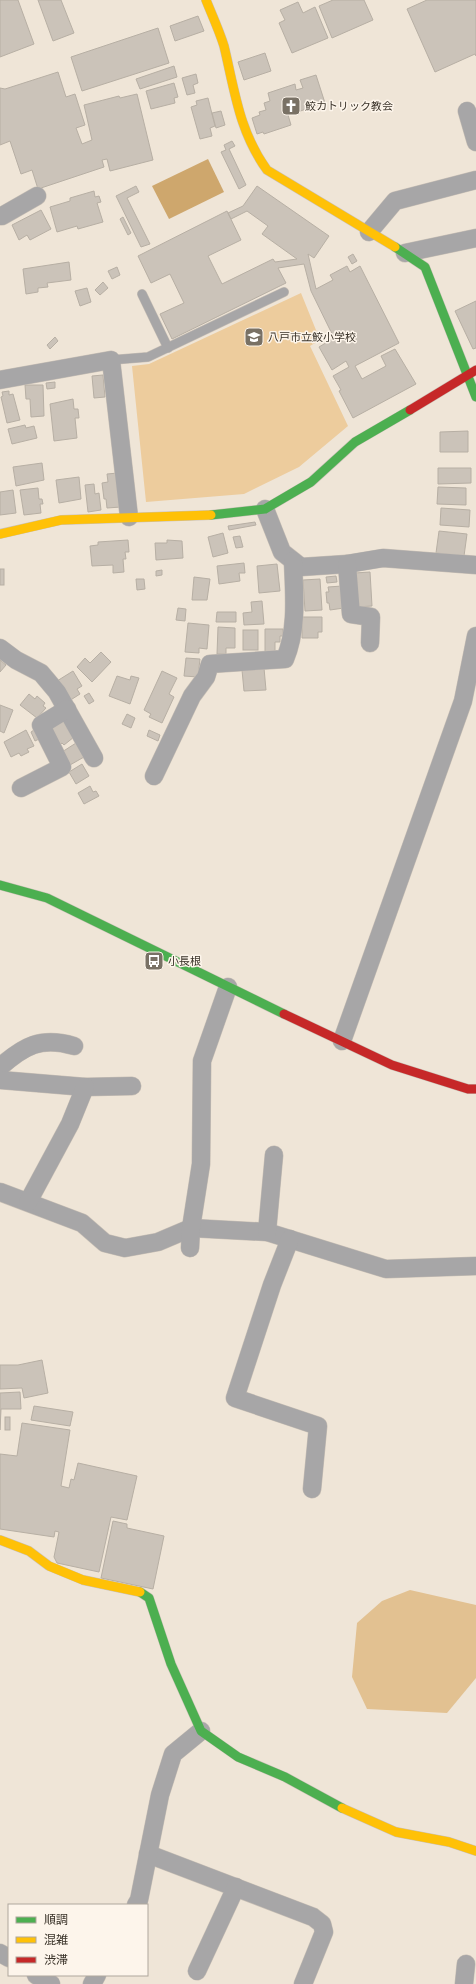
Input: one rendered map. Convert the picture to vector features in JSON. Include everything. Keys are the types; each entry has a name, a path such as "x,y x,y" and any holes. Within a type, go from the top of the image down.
{"street":[{"path":"206,0 223,44 241,120 254,152 267,170 405,253 425,267 472,372 476,397"},
{"path":"467,111 476,142"},
{"path":"369,232 395,201 476,180"},
{"path":"0,216 37,196"},
{"path":"405,253 476,238"},
{"path":"0,380 111,360 129,517"},
{"path":"0,534 61,520 206,516 265,509 312,482 355,442 472,372"},
{"path":"265,509 282,552 301,567 347,564 383,558 476,565"},
{"path":"154,776 192,696 206,677 210,664 285,659 289,649 294,616 293,561"},
{"path":"347,564 351,614 371,617 370,643"},
{"path":"342,1041 463,702 476,636"},
{"path":"0,648 16,660 41,673 57,692 94,758"},
{"path":"21,788 62,767 41,725 67,709"},
{"path":"0,885 47,898 228,987 392,1065 468,1089 476,1089"},
{"path":"190,1248 190,1228 201,1164 202,1061 228,987"},
{"path":"0,1067 23,1048 35,1043 64,1043 74,1046"},
{"path":"0,1080 85,1087 132,1086"},
{"path":"28,1202 70,1124 85,1087"},
{"path":"267,1232 274,1154"},
{"path":"0,1192 82,1223 105,1243 125,1248 158,1242 190,1228 267,1232 386,1269 476,1266"},
{"path":"290,1239 272,1285 235,1398 318,1426 312,1489"},
{"path":"0,1540 30,1551 49,1566 83,1580 141,1592 149,1598 171,1664 201,1731 238,1757 285,1777 351,1813 396,1832 449,1842 476,1851"},
{"path":"137,1904 139,1900 160,1795 173,1754 201,1731"},
{"path":"148,1854 313,1917 322,1924 324,1932 303,1984"},
{"path":"197,1971 236,1887"},
{"path":"464,1984 466,1964"},
{"path":"38,1976 51,1984"}],"lane":[{"path":"111,360 148,357 284,292"},
{"path":"142,294 168,348"}],"shaded area":[{"path":"208,159 224,192 169,219 152,186"},
{"path":"301,293 320,340 310,346 348,426 299,467 244,494 146,502 132,366 149,364"},
{"path":"410,1590 476,1605 476,1678 447,1713 367,1709 352,1677 357,1623 382,1601"}],"building":[{"path":"0,0 18,0 34,44 0,57"},
{"path":"38,0 61,0 74,33 53,41"},
{"path":"333,0 364,0 373,20 332,38 319,6"},
{"path":"427,0 476,0 476,56 475,54 435,72 407,9"},
{"path":"298,2 303,13 315,7 328,38 292,53 279,23 285,20 280,10"},
{"path":"198,16 204,31 175,41 170,26"},
{"path":"158,28 169,63 82,91 71,57"},
{"path":"265,53 271,71 244,80 238,62"},
{"path":"174,66 177,77 140,89 136,79"},
{"path":"58,72 66,97 75,94 85,125 76,128 82,144 92,140 84,105 119,96 120,98 137,94 153,160 110,171 107,159 102,160 104,167 38,189 32,170 21,174 10,141 0,145 0,88 5,89"},
{"path":"196,74 198,83 193,85 195,93 187,95 182,78"},
{"name":"鮫カトリック教会","path":"316,75 325,103 288,115 291,125 264,134 263,132 257,134 252,118 260,115 259,112 266,110 264,103 270,101 268,93 295,84 296,90 303,88 300,80"},
{"path":"174,83 178,97 174,98 175,103 151,109 146,91"},
{"path":"208,98 215,126 210,128 212,136 200,139 191,107 197,105 196,101"},
{"path":"221,111 225,125 216,128 212,113"},
{"path":"232,141 235,146 229,149 246,185 239,189 221,152 226,150 224,145"},
{"path":"136,186 139,192 127,198 150,244 141,247 116,196"},
{"path":"257,186 329,236 314,258 308,254 316,289 333,280 330,275 347,266 350,272 360,266 399,343 355,366 362,379 386,366 381,356 395,349 416,384 353,418 339,391 341,390 333,376 349,367 346,361 332,370 319,347 334,338 311,291 304,264 278,268 286,283 172,339 160,314 184,303 170,274 151,283 138,256 227,211 241,240 208,256 222,284 273,259 275,262 297,259 262,234 268,226 247,211 231,219 228,213 243,206"},
{"path":"94,191 95,197 99,196 101,202 97,203 103,222 78,229 77,226 57,232 50,207 70,201 70,198"},
{"path":"41,210 51,229 30,240 27,235 19,240 12,225"},
{"path":"123,217 131,233 128,235 120,219"},
{"path":"353,254 357,261 352,264 348,257"},
{"path":"69,262 71,280 47,283 48,287 38,288 38,292 26,294 23,269"},
{"path":"117,267 120,275 112,279 108,271"},
{"path":"103,282 108,288 100,295 95,290"},
{"path":"87,288 91,302 80,306 75,291"},
{"path":"476,301 476,348 473,349 455,311"},
{"path":"55,337 58,341 50,349 47,345"},
{"path":"103,375 105,397 94,398 92,376"},
{"path":"55,382 55,388 47,389 46,383"},
{"path":"25,385 43,385 44,416 31,417 30,399 26,399"},
{"path":"9,391 9,395 13,394 20,420 7,423 1,397 3,396 2,392"},
{"path":"73,399 74,409 78,409 79,418 75,418 77,438 54,441 50,404"},
{"path":"25,425 26,428 34,426 37,438 12,444 8,429"},
{"path":"468,431 468,452 440,452 440,432"},
{"path":"42,463 44,480 16,486 13,467"},
{"path":"438,468 471,468 471,483 438,484"},
{"path":"118,473 121,507 107,508 102,483 108,482 107,474"},
{"path":"79,477 81,499 59,503 56,480"},
{"path":"94,484 95,494 99,493 101,510 88,512 85,485"},
{"path":"438,487 466,488 466,505 437,504"},
{"path":"38,488 39,499 42,499 43,504 40,504 41,513 24,515 20,490"},
{"path":"13,490 16,513 0,515 0,492"},
{"path":"441,508 470,510 469,527 440,525"},
{"path":"255,522 256,525 229,530 228,526"},
{"path":"439,531 467,534 464,556 436,553"},
{"path":"223,533 228,553 213,557 208,537"},
{"path":"240,536 243,547 236,548 233,537"},
{"path":"128,540 129,552 125,552 126,559 123,559 124,572 113,573 113,565 92,566 90,546 98,545 98,542"},
{"path":"167,540 182,541 183,558 156,560 155,543 167,543"},
{"path":"244,563 245,573 239,573 240,581 219,584 217,566"},
{"path":"277,564 280,591 259,593 257,566"},
{"path":"0,569 4,569 4,585 0,585"},
{"path":"162,570 162,575 156,576 156,571"},
{"path":"370,572 372,606 357,607 355,573"},
{"path":"336,576 337,582 327,583 326,577"},
{"path":"194,577 210,579 207,600 192,600"},
{"path":"136,579 144,579 145,589 137,590"},
{"path":"320,579 322,610 305,611 303,580"},
{"path":"342,586 344,608 330,610 329,603 327,603 326,592 329,592 328,587"},
{"path":"262,601 264,624 244,625 243,613 252,612 251,602"},
{"path":"178,608 186,609 185,621 176,620"},
{"path":"217,612 236,612 236,622 216,622"},
{"path":"302,617 322,617 322,632 318,632 318,638 302,638"},
{"path":"188,623 209,625 207,649 199,648 199,653 185,652"},
{"path":"218,627 235,628 235,648 226,648 226,654 217,654"},
{"path":"265,629 283,629 283,636 280,636 280,642 275,642 275,652 265,652"},
{"path":"243,630 258,630 258,650 243,650"},
{"path":"101,652 111,662 92,682 77,667 85,658 90,663"},
{"path":"186,658 200,659 198,677 184,676"},
{"path":"0,660 6,665 0,672"},
{"path":"264,668 266,690 244,691 242,670"},
{"path":"73,671 82,686 77,689 80,694 69,701 57,681"},
{"path":"162,671 177,678 169,694 174,697 162,723 149,717 151,714 144,710"},
{"path":"117,676 130,680 131,676 139,678 130,704 109,696"},
{"path":"89,693 94,701 89,704 84,696"},
{"path":"29,694 35,699 37,696 45,703 43,706 46,708 37,718 20,705"},
{"path":"0,705 13,710 4,733 0,731"},
{"path":"127,714 135,718 131,728 122,724"},
{"path":"65,720 74,737 64,745 62,743 58,746 49,729"},
{"path":"37,728 41,738 35,741 31,732"},
{"path":"26,730 34,746 27,749 29,752 21,756 19,753 11,757 4,742"},
{"path":"149,730 160,735 158,741 147,736"},
{"path":"76,743 84,757 70,765 62,752"},
{"path":"82,764 89,776 76,784 69,772"},
{"path":"90,786 93,792 96,791 99,796 84,804 78,793"},
{"path":"42,1360 48,1393 24,1398 22,1388 0,1389 0,1365 18,1365"},
{"path":"20,1392 21,1409 1,1409 0,1430 0,1393"},
{"path":"34,1406 73,1412 70,1426 31,1420"},
{"path":"5,1417 10,1417 10,1430 5,1430"},
{"path":"22,1423 70,1430 61,1486 69,1488 71,1479 74,1480 78,1463 137,1476 127,1520 111,1517 99,1572 57,1563 54,1557 59,1532 55,1531 54,1537 0,1529 0,1454 17,1456"},
{"path":"113,1521 127,1524 127,1528 164,1536 153,1589 101,1578"}],"traffic: fast":[{"path":"395,247 425,267 476,397"},
{"path":"211,515 265,509 311,482 355,442 410,410"},
{"path":"0,885 47,898 284,1014"},
{"path":"140,1592 149,1598 171,1664 201,1731 238,1757 285,1777 342,1808"}],"traffic: slow":[{"path":"206,0 224,46 235,95 244,126 250,141 267,170 395,247"},
{"path":"0,534 61,520 211,515"},
{"path":"0,1540 29,1551 49,1566 83,1580 140,1592"},
{"path":"342,1808 396,1832 449,1842 476,1851"}],"traffic: jam":[{"path":"410,410 476,370"},
{"path":"284,1014 392,1065 468,1089 476,1089"}],"place":[{"name":"鮫カトリック教会","path":"291,106"},
{"name":"八戸市立鮫小学校","path":"254,337"},
{"name":"小長根","path":"154,961"}]}
